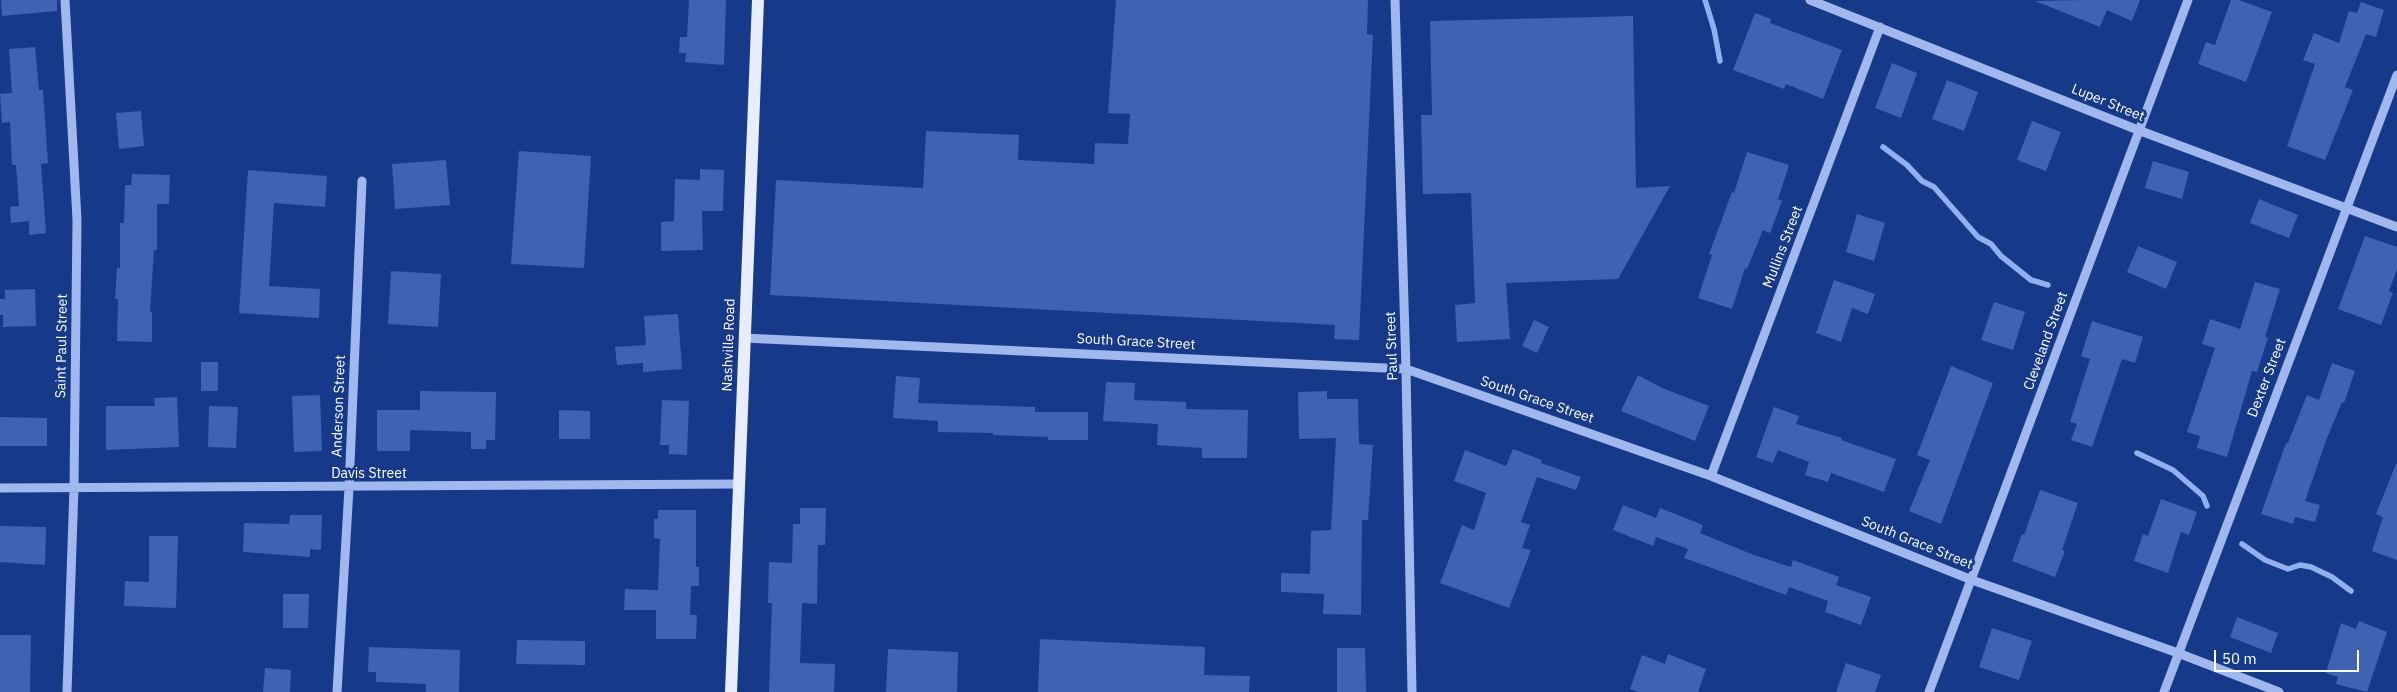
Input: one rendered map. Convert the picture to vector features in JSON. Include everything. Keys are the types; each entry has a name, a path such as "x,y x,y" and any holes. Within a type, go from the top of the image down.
{"main road":[{"name":"Nashville Road","path":"731,692 758,0"}],"street":[{"name":"Saint Paul Street","path":"66,0 77,220 74,488 67,692"},
{"name":"Paul Street","path":"1395,0 1406,369 1412,692"},
{"name":"Luper Street","path":"1810,0 2138,130 2397,227"},
{"name":"Cleveland Street","path":"1929,692 2188,0"},
{"name":"Mullins Street","path":"1711,476 1880,27"},
{"name":"Dexter Street","path":"2164,692 2397,75"},
{"name":"Anderson Street","path":"337,692 349,488 362,181"},
{"name":"South Grace Street","path":"744,338 1406,369 1711,476 1972,580 2178,653 2279,692"},
{"name":"Davis Street","path":"0,488 349,488 739,484"}],"building":[{"path":"1,0 57,0 57,11 2,16"},
{"path":"689,0 726,0 724,65 685,62 686,53 679,53 680,37 687,37"},
{"path":"1116,0 1368,0 1367,34 1373,35 1359,340 1334,339 1335,325 770,295 776,180 923,188 926,131 1019,135 1018,160 1094,164 1095,143 1128,144 1130,114 1108,113"},
{"path":"2140,0 2132,21 2107,10 2100,27 2035,1"},
{"path":"2231,0 2239,0 2272,12 2246,82 2198,64 2206,42 2215,45"},
{"path":"2361,2 2384,10 2376,37 2366,34 2345,87 2353,90 2325,160 2287,146 2315,64 2303,60 2314,33 2339,43 2349,11 2357,13"},
{"path":"1755,13 1771,19 1770,23 1842,50 1823,99 1786,84 1784,89 1733,70"},
{"path":"1633,16 1636,188 1670,186 1618,279 1506,283 1510,339 1457,342 1455,305 1475,303 1471,193 1423,194 1421,115 1432,115 1430,21"},
{"path":"35,47 39,90 43,90 48,163 41,164 46,233 29,235 29,221 11,223 10,207 19,206 16,165 12,165 10,122 2,123 0,94 12,93 9,49"},
{"path":"1892,63 1917,73 1901,118 1875,108"},
{"path":"1947,80 1978,92 1964,131 1932,119"},
{"path":"141,111 144,146 119,149 116,113"},
{"path":"2032,121 2061,132 2046,171 2017,160"},
{"path":"519,151 591,156 584,268 511,264"},
{"path":"1747,152 1789,165 1778,199 1782,201 1770,233 1763,230 1747,269 1745,268 1732,309 1698,298 1712,255 1709,254 1732,192 1734,193"},
{"path":"446,160 450,205 395,209 392,164"},
{"path":"2153,161 2189,172 2182,199 2145,188"},
{"path":"700,169 724,170 723,211 702,211 703,250 661,251 661,222 674,221 675,179 700,180"},
{"path":"248,170 327,176 325,207 274,203 269,286 320,289 319,318 239,313"},
{"path":"132,174 170,175 169,204 157,204 157,250 154,250 150,312 152,312 152,342 117,341 118,299 115,299 117,268 120,268 120,223 124,223 125,185 131,185"},
{"path":"2259,199 2298,215 2289,238 2250,223"},
{"path":"1857,214 1885,223 1874,261 1846,252"},
{"path":"2365,236 2397,247 2397,269 2389,291 2393,293 2381,325 2338,309"},
{"path":"2138,246 2177,262 2166,289 2127,272"},
{"path":"391,271 441,274 438,327 388,324"},
{"path":"1834,280 1875,294 1868,314 1852,308 1841,342 1816,333"},
{"path":"2255,282 2280,289 2265,337 2268,338 2257,372 2252,371 2227,457 2197,448 2200,436 2187,432 2215,348 2202,344 2210,319 2240,329"},
{"path":"35,289 36,326 3,327 3,315 0,315 0,299 5,299 5,290"},
{"path":"1994,302 2025,312 2013,350 1981,340"},
{"path":"678,314 682,369 643,372 643,363 617,365 615,347 646,345 644,316"},
{"path":"1534,320 1549,327 1537,353 1522,346"},
{"path":"2092,321 2143,337 2135,363 2122,359 2092,447 2071,440 2077,424 2070,422 2090,359 2081,356"},
{"path":"201,362 218,362 218,391 201,391"},
{"path":"2332,363 2355,371 2344,403 2342,402 2327,438 2305,501 2320,505 2315,522 2295,517 2293,524 2261,514 2286,443 2288,443 2307,395 2319,400"},
{"path":"1951,366 1993,383 1941,524 1909,511 1930,460 1917,455"},
{"path":"1638,375 1662,388 1709,406 1695,441 1621,411"},
{"path":"896,376 920,378 918,403 1035,407 1035,412 1088,412 1088,440 1048,440 1048,437 993,435 993,433 938,432 938,421 893,418"},
{"path":"1106,382 1135,383 1134,400 1186,402 1186,409 1248,410 1247,458 1202,458 1202,448 1157,445 1158,424 1103,421"},
{"path":"420,391 496,392 495,440 486,440 486,449 471,449 471,432 410,430 410,451 377,451 377,410 420,410"},
{"path":"1327,391 1327,399 1358,399 1359,444 1373,445 1368,520 1362,520 1361,615 1323,614 1324,594 1281,592 1281,573 1310,574 1311,531 1331,530 1336,438 1299,439 1298,392"},
{"path":"320,395 322,451 294,452 292,396"},
{"path":"177,397 179,447 106,450 106,406 155,406 154,398"},
{"path":"662,400 689,401 687,455 669,454 669,445 660,445"},
{"path":"209,406 238,407 236,448 208,447"},
{"path":"1774,407 1799,416 1796,424 1842,438 1841,440 1896,459 1884,492 1831,473 1828,482 1805,475 1809,462 1778,450 1773,463 1756,457"},
{"path":"559,410 590,411 590,439 559,439"},
{"path":"0,417 47,418 47,446 0,446"},
{"path":"1513,449 1542,460 1541,463 1581,477 1576,490 1537,477 1521,522 1530,525 1522,548 1531,550 1509,608 1440,583 1462,525 1474,530 1486,493 1454,481 1465,450 1506,466"},
{"path":"2396,464 2397,560 2372,551 2383,517 2376,514"},
{"path":"2040,490 2078,503 2062,550 2065,551 2055,577 2012,561 2022,534 2024,535"},
{"path":"2161,499 2197,512 2189,535 2181,532 2168,573 2134,561 2143,534 2148,536"},
{"path":"1623,505 1656,518 1660,508 1703,525 1700,533 1754,555 1791,567 1793,560 1839,577 1836,585 1871,597 1861,625 1825,612 1828,601 1789,587 1786,595 1684,558 1688,549 1656,537 1653,546 1613,530"},
{"path":"800,508 826,508 825,545 818,545 817,604 802,603 800,663 835,664 834,692 769,692 772,603 768,603 769,562 792,563 793,524 800,524"},
{"path":"658,510 696,510 696,567 699,567 699,586 691,586 690,615 697,615 696,639 656,639 656,610 624,610 625,589 658,590 660,539 654,538 654,519 658,519"},
{"path":"290,515 322,515 321,550 310,549 310,557 243,552 244,523 289,524"},
{"path":"0,526 46,527 45,565 0,562"},
{"path":"149,536 178,536 176,608 124,606 125,581 149,582"},
{"path":"283,594 309,594 308,628 283,628"},
{"path":"2237,617 2278,633 2271,653 2230,637"},
{"path":"2359,621 2387,632 2367,692 2336,684 2338,677 2326,673 2341,623 2356,629"},
{"path":"1992,628 2032,641 2019,680 1979,667"},
{"path":"0,635 31,635 30,692 0,692"},
{"path":"1040,639 1205,647 1204,675 1250,676 1249,692 1038,692"},
{"path":"517,640 585,641 585,665 516,664"},
{"path":"369,647 460,650 459,692 426,692 426,684 376,682 376,672 368,672"},
{"path":"1337,648 1365,648 1366,692 1337,692"},
{"path":"888,649 958,652 957,692 886,692"},
{"path":"1668,654 1706,669 1698,692 1639,692 1630,689 1642,655 1665,664"},
{"path":"1846,663 1881,675 1875,692 1836,692"},
{"path":"265,668 291,670 290,692 263,692"}],"waterway":[{"path":"1705,0 1714,29 1720,61"},
{"path":"1883,147 1907,165 1922,181 1934,187 1978,237 1991,244 2001,256 2031,280 2048,285"},
{"path":"2137,453 2173,470 2203,496 2207,506"},
{"path":"2242,544 2265,560 2288,569 2300,565 2311,567 2332,577 2351,591"}]}
